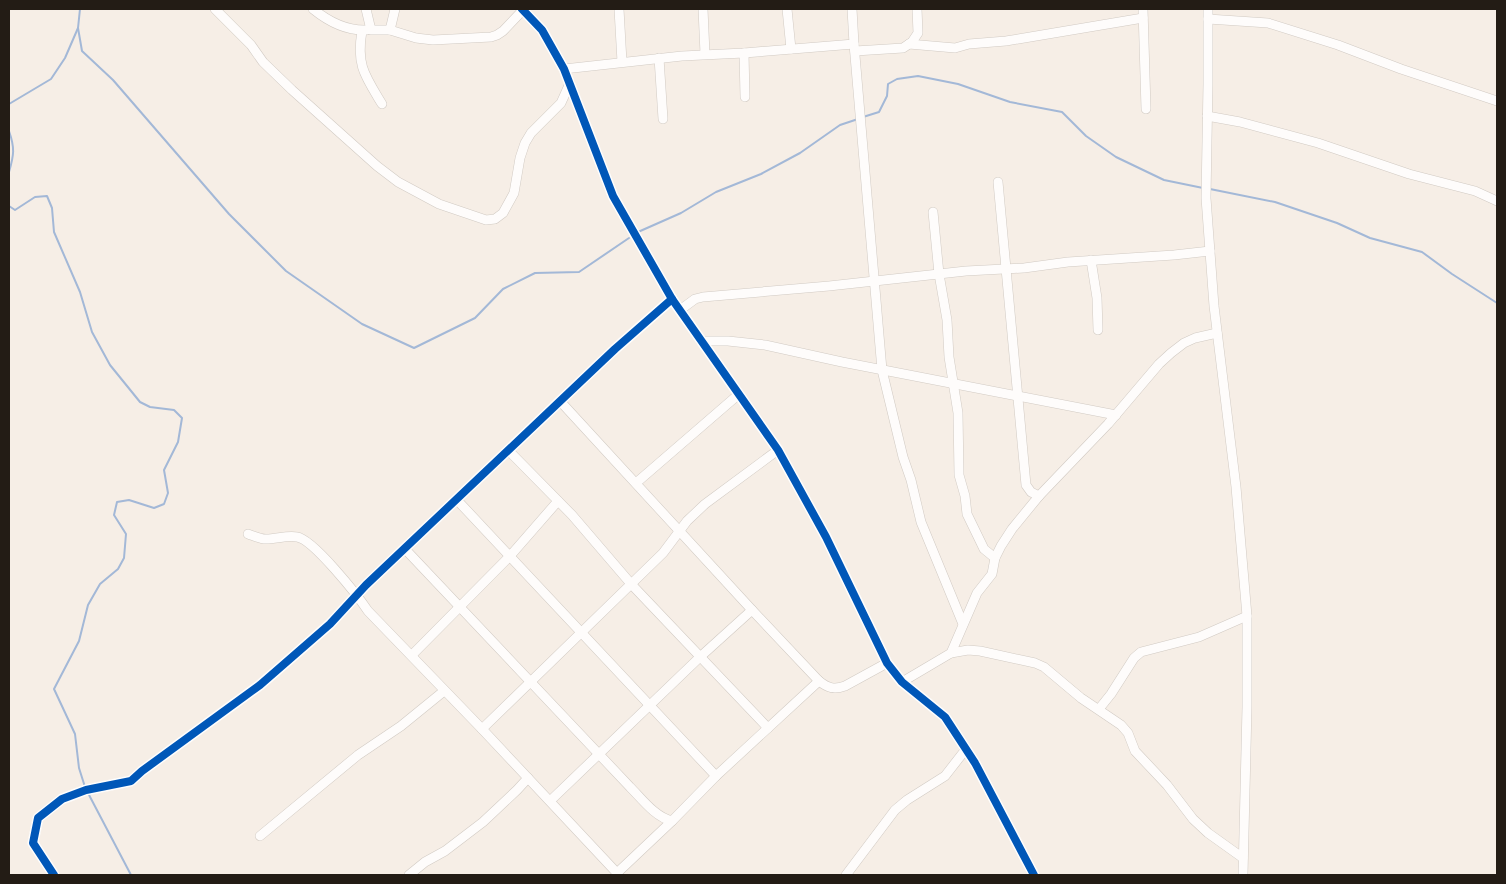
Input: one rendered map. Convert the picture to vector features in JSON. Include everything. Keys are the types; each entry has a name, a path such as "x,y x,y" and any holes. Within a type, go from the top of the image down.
{"street":[{"path":"215,9 251,45 263,62 292,90 398,182 439,204 486,220 495,219 503,213 514,193 520,158 525,142 531,132 561,103 570,83"},
{"path":"314,9 340,26 352,30 390,30 416,38 433,40 491,37 503,31 523,9 542,30 570,83 612,196 672,299 778,450 826,537 887,663 902,682 945,717 975,763 1034,875"},
{"path":"366,9 367,30 359,52 360,62 366,78 382,104"},
{"path":"390,30 395,9"},
{"path":"619,9 622,62"},
{"path":"703,9 704,54"},
{"path":"787,9 791,48"},
{"path":"852,9 882,370 921,522 962,624"},
{"path":"564,69 658,58 791,48 903,48 918,33 917,9"},
{"path":"1208,9 1206,198 1217,332 1236,487 1247,616 1243,875"},
{"path":"909,44 955,48 969,44 1006,41 1143,13 1146,109"},
{"path":"1208,19 1268,23 1338,45 1401,69 1497,101"},
{"path":"744,53 745,97"},
{"path":"658,58 663,119"},
{"path":"1207,116 1240,122 1318,144 1416,176 1475,192 1497,201"},
{"path":"998,182 1026,485 1031,492 1039,496"},
{"path":"933,212 939,274 947,320 948,357 958,413 959,475 965,496 967,514 984,549 994,558"},
{"path":"680,310 695,299 703,297 1210,250"},
{"path":"1091,260 1098,330"},
{"path":"54,875 33,843 38,818 62,800 86,790 131,782 142,771 260,685 330,624 357,594 560,401 672,299"},
{"path":"951,653 977,593 992,574 994,558 1012,529 1039,496 1116,415 1170,352 1195,338 1217,332"},
{"path":"701,341 728,340 765,345 882,370 1116,415"},
{"path":"636,483 738,394"},
{"path":"560,401 752,610 820,681 830,688 838,688 887,663"},
{"path":"482,729 632,585 663,553 687,521 706,504 778,450"},
{"path":"509,451 558,501 632,585 768,728"},
{"path":"457,500 582,632 648,706 716,776"},
{"path":"412,655 510,556 558,501"},
{"path":"248,534 264,539 297,536 318,552 357,594 368,611 550,801 615,874 672,821 716,776 820,681"},
{"path":"405,549 658,815 672,821"},
{"path":"550,801 648,706 752,610"},
{"path":"1098,708 1111,694 1134,658 1141,652 1199,637 1247,616"},
{"path":"902,682 951,653 974,650 1035,663 1044,667 1066,687 1121,725 1128,733 1135,751 1167,784 1193,819 1208,833 1243,858"},
{"path":"260,836 358,755 401,726 444,691"},
{"path":"846,875 895,810 907,800 945,776 966,749"},
{"path":"409,875 483,822 518,790 528,778"}],"waterway":[{"path":"9,104 51,79 65,58 78,28 80,9"},
{"path":"78,28 82,51 113,80 229,214 286,271 362,324 414,348 475,318 503,289 535,273 579,272 629,238"},
{"path":"863,117 879,112 887,96 888,84 897,79 918,76 958,84 1010,102 1062,112 1086,136 1116,157 1164,180 1203,188"},
{"path":"638,232 681,213 716,192 761,174 800,153 840,125 858,119"},
{"path":"9,131 13,152 9,172"},
{"path":"1210,189 1275,202 1337,223 1370,238 1422,252 1497,303"},
{"path":"9,206 15,210 35,197 47,196 52,208 54,232 80,292 92,332 110,365 140,402 150,407 174,410 182,418 178,442 164,470 168,493 164,504 154,508 129,500 117,502 114,515 126,534 124,558 118,569 100,584 88,605 79,641 54,689 75,734 79,768 85,787"},
{"path":"88,793 131,875"}],"cycle path":[{"path":"522,9 542,30 564,69 613,196 672,299 778,450 826,537 887,663 902,682 945,717 975,763 1034,875"},
{"path":"54,875 33,843 38,818 62,799 86,790 131,781 260,685 330,624 366,585 615,349 672,299"}]}
